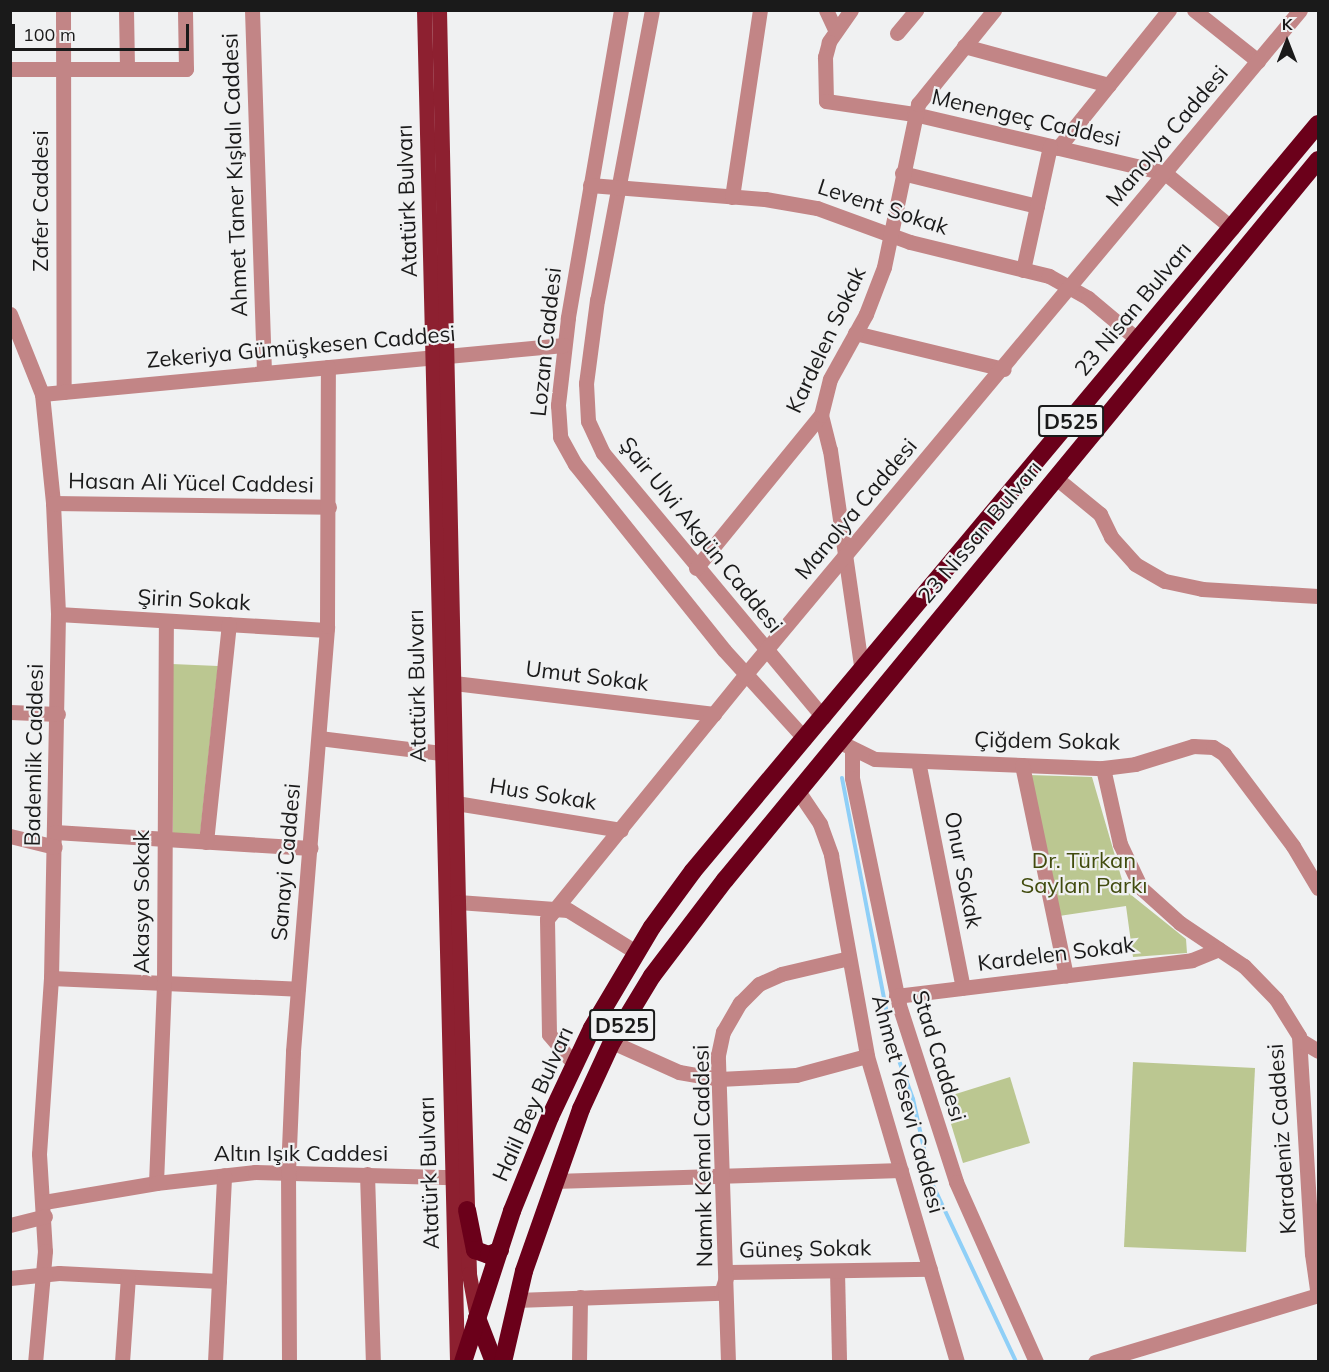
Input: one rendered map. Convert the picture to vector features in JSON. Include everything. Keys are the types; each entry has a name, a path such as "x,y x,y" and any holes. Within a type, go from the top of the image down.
{"highway":[{"name":"23 Nisan Bulvarı","path":"823,717 1318,124"},
{"name":"23 Nissan Bulvarı","path":"846,745 1056,478 1318,160"},
{"name":"Halil Bey Bulvarı","path":"465,1362 477,1318 527,1172 574,1064 636,952 693,871 823,717"},
{"name":"Halil Bey Bulvarı","path":"503,1362 516,1300 554,1181 581,1109 612,1042 673,946 798,791 846,745"},
{"path":"467,1210 475,1250 489,1255 500,1250"},
{"path":"477,1318 492,1362"},
{"path":"465,1362 478,1358 492,1362"}],"main road":[{"name":"Atatürk Bulvarı","path":"424,10 454,683 470,1289 477,1318"},
{"name":"Atatürk Bulvarı","path":"439,10 441,753 457,1362"}],"street":[{"name":"Zafer Caddesi","path":"63,10 64,392"},
{"path":"126,10 127,69"},
{"path":"10,69 186,69 185,10"},
{"name":"Ahmet Taner Kışlalı Caddesi","path":"252,10 264,373"},
{"name":"Lozan Caddesi","path":"621,10 564,345 558,412 563,445 745,675 805,739"},
{"name":"Şair Ulvi Akgün Caddesi","path":"652,10 592,331 586,395 588,421 603,453 696,568 823,717"},
{"path":"732,197 760,10"},
{"path":"826,10 836,29 851,10"},
{"path":"897,33 915,10"},
{"name":"Kardelen Sokak","path":"696,568 821,415 830,379 879,283 914,114 925,93 994,10"},
{"path":"1023,270 1037,206 1054,147 1109,85 1169,10"},
{"path":"1194,10 1257,62"},
{"name":"Manolya Caddesi","path":"574,1064 555,1044 548,1022 547,919 559,908 745,675 1004,369 1300,10"},
{"name":"Menengeç Caddesi","path":"836,29 825,57 826,102 914,114 1165,173 1232,228"},
{"path":"964,46 1109,85"},
{"path":"902,173 1037,206"},
{"name":"Levent Sokak","path":"590,185 732,197 817,208 890,235 1023,270 1071,287 1138,340"},
{"name":"Bademlik Caddesi","path":"10,314 42,394 53,503 58,614 58,714 51,978 40,1145 45,1209 44,1273 35,1362"},
{"path":"855,333 1004,369"},
{"name":"Zekeriya Gümüşkesen Caddesi","path":"42,394 564,345"},
{"name":"Sanayi Caddesi","path":"289,1362 288,1172 298,989 327,630 328,367"},
{"path":"821,415 830,450 862,671"},
{"path":"1056,478 1100,514 1111,537 1135,564 1164,581 1202,589 1318,596"},
{"name":"Hasan Ali Yücel Caddesi","path":"53,503 329,507"},
{"name":"Şirin Sokak","path":"58,614 327,630"},
{"name":"Akasya Sokak","path":"156,1183 164,983 166,621"},
{"path":"206,842 229,624"},
{"name":"Umut Sokak","path":"454,683 714,714"},
{"path":"10,712 58,714"},
{"path":"319,738 441,753"},
{"name":"Çiğdem Sokak","path":"846,745 875,759 1102,768 1135,764 1192,746 1214,747 1224,754 1262,809 1293,846 1318,888"},
{"name":"Stad Caddesi","path":"846,745 896,996 956,1182 1036,1362"},
{"name":"Onur Sokak","path":"918,761 963,988"},
{"path":"1022,765 1066,975"},
{"name":"Karadeniz Caddesi","path":"1102,768 1114,824 1132,874 1153,901 1244,966 1276,999 1300,1040 1314,1188 1318,1296"},
{"name":"Ahmet Yesevi Caddesi","path":"798,791 815,815 828,844 867,1056 957,1362"},
{"name":"Hus Sokak","path":"456,803 621,830"},
{"path":"10,836 55,840 165,839 310,848"},
{"path":"458,902 559,908 577,913 636,952"},
{"name":"Kardelen Sokak","path":"896,996 1192,960 1219,949"},
{"name":"Namık Kemal Caddesi","path":"728,1362 728,1272 719,1079 723,1032 749,991 782,974 849,958"},
{"path":"51,978 298,989"},
{"path":"1300,1040 1318,1049"},
{"path":"612,1042 679,1072 719,1079 796,1075 867,1056"},
{"path":"554,1181 901,1170"},
{"name":"Altın Işık Caddesi","path":"10,1225 45,1209 156,1183 224,1175 288,1172 452,1177"},
{"path":"367,1174 373,1362"},
{"path":"215,1362 224,1175"},
{"name":"Güneş Sokak","path":"516,1300 721,1293 728,1272 930,1269"},
{"path":"837,1271 839,1362"},
{"path":"10,1278 44,1273 219,1281"},
{"path":"122,1362 128,1277"},
{"path":"1095,1362 1318,1296"},
{"path":"579,1362 580,1297"}],"green space":[{"path":"172,664 218,666 200,835 173,833"},
{"name":"Dr. Türkan Saylan Parkı","path":"1029,775 1092,777 1125,890 1186,939 1187,953 1133,957 1126,906 1059,916"},
{"path":"1133,1062 1255,1068 1246,1252 1124,1247"},
{"path":"1010,1077 1030,1143 963,1163 943,1098"}],"waterway":[{"path":"842,778 892,1040"},
{"path":"897,1055 913,1099 931,1181 1016,1362"}]}
